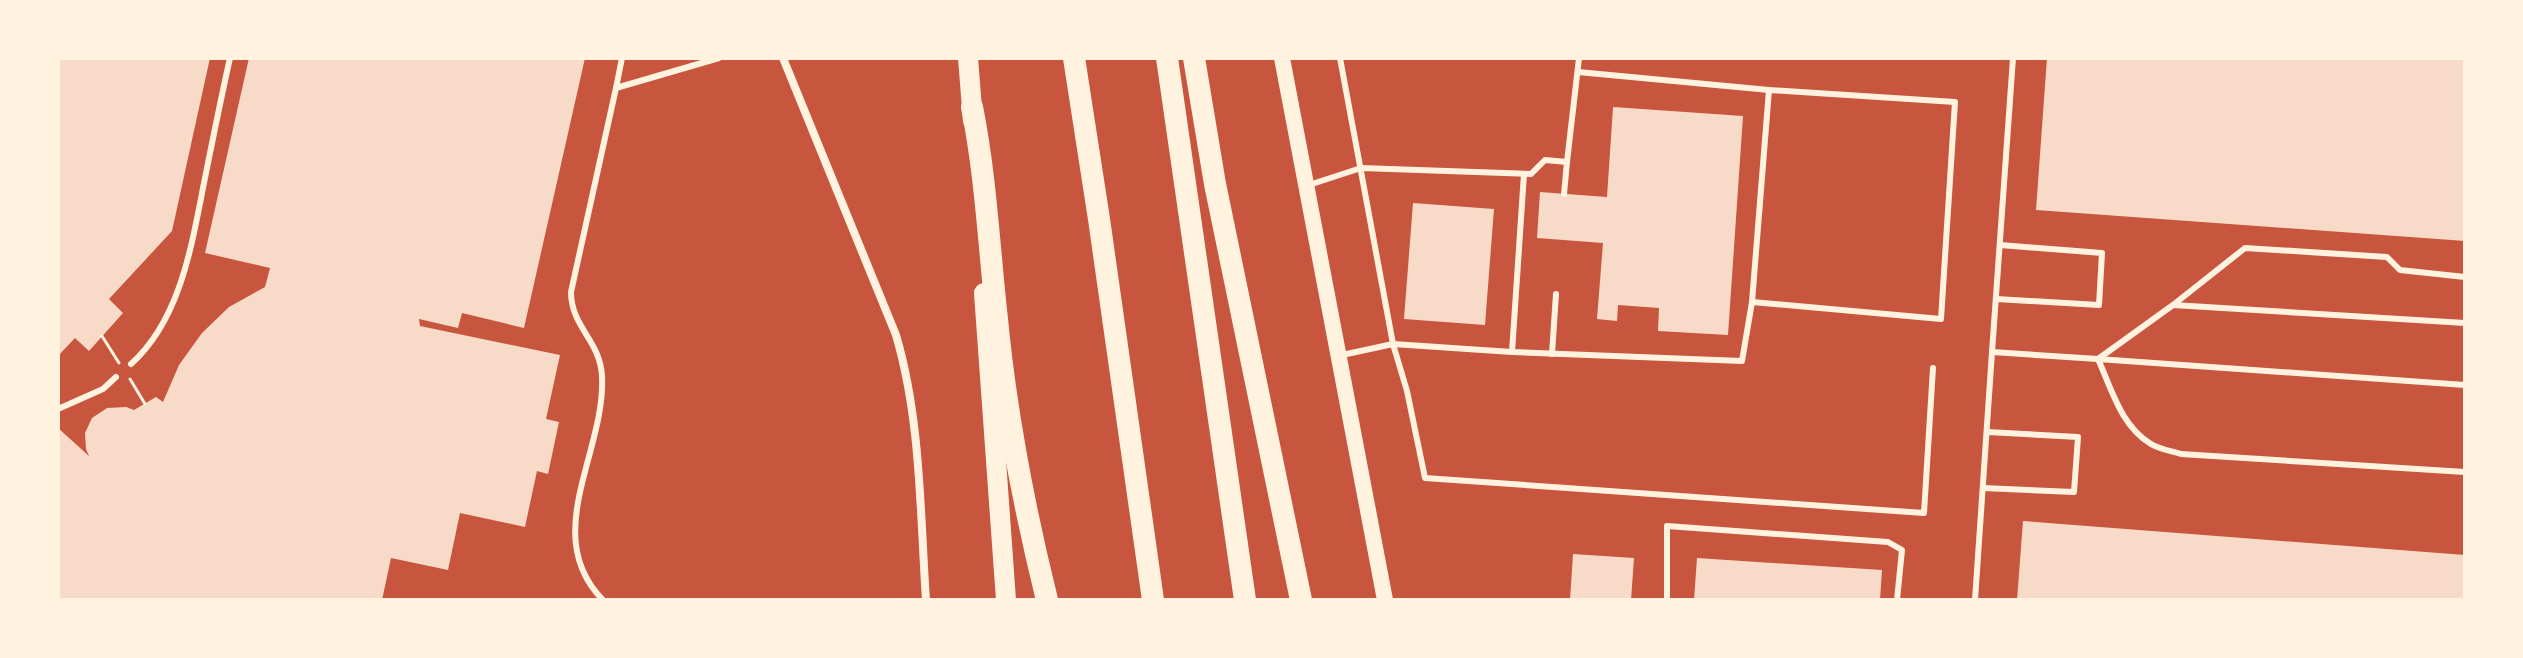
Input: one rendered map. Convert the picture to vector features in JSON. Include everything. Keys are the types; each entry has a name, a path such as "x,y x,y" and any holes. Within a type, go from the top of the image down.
{"highway":[{"path":"1074,58 1153,600"},
{"path":"1167,58 1245,600"},
{"path":"1194,58 1215,184 1301,600"},
{"path":"972,107 980,149 1009,416 1031,536 1047,600"},
{"path":"1031,536 1038,600"}],"main road":[{"path":"968,58 1006,600"},
{"path":"1282,58 1385,600"}],"street":[{"path":"783,58 901,351 913,411 926,600"}],"lane":[{"path":"131,364 163,325 180,283 193,237 230,58"},
{"path":"603,600 581,569 575,548 576,510 597,424 602,377 599,353 577,320 571,306 571,292 622,58"},
{"path":"616,88 719,58"},
{"path":"1340,58 1393,344 1407,391 1425,478 1924,513 1933,368"},
{"path":"1564,194 1579,58"},
{"path":"1975,600 2013,58"},
{"path":"1578,72 1769,90 1955,102 1941,319 1752,302"},
{"path":"1338,356 1393,344 1742,361 1752,302 1769,90"},
{"path":"1305,186 1361,168 1531,174 1545,160 1567,162"},
{"path":"1512,352 1524,174"},
{"path":"1996,299 2099,305 2102,253 2000,245"},
{"path":"2098,359 2245,248 2387,257 2400,270 2465,277"},
{"path":"1552,354 1556,294"},
{"path":"2173,305 2465,323"},
{"path":"1992,352 2465,385"},
{"path":"2098,359 2125,419 2137,434 2153,446 2181,454 2465,472"},
{"path":"58,409 103,389 116,377"},
{"path":"1983,488 2074,492 2078,437 1987,432"},
{"path":"1667,600 1667,526 1888,542 1902,550 1897,600"}],"building":[{"path":"58,58 210,58 172,231 109,299 123,313 89,351 75,338 58,356"},
{"path":"249,58 585,58 524,328 462,313 458,328 419,319 420,326 560,355 546,419 559,422 548,474 537,471 525,527 460,513 448,570 391,558 382,600 58,600 58,428 89,456 85,433 92,418 107,408 126,407 134,410 156,397 163,402 179,365 202,333 229,307 265,287 270,268 205,253"},
{"path":"2047,58 2465,58 2465,241 2036,210"},
{"path":"1613,107 1743,116 1728,335 1658,331 1659,308 1618,305 1617,321 1597,319 1603,243 1537,238 1540,192 1607,197"},
{"path":"1413,203 1494,209 1485,325 1404,319"},
{"path":"2023,521 2465,555 2465,600 2017,600"},
{"path":"1573,554 1634,558 1631,600 1570,600"},
{"path":"1697,558 1882,570 1880,600 1694,600"}]}
